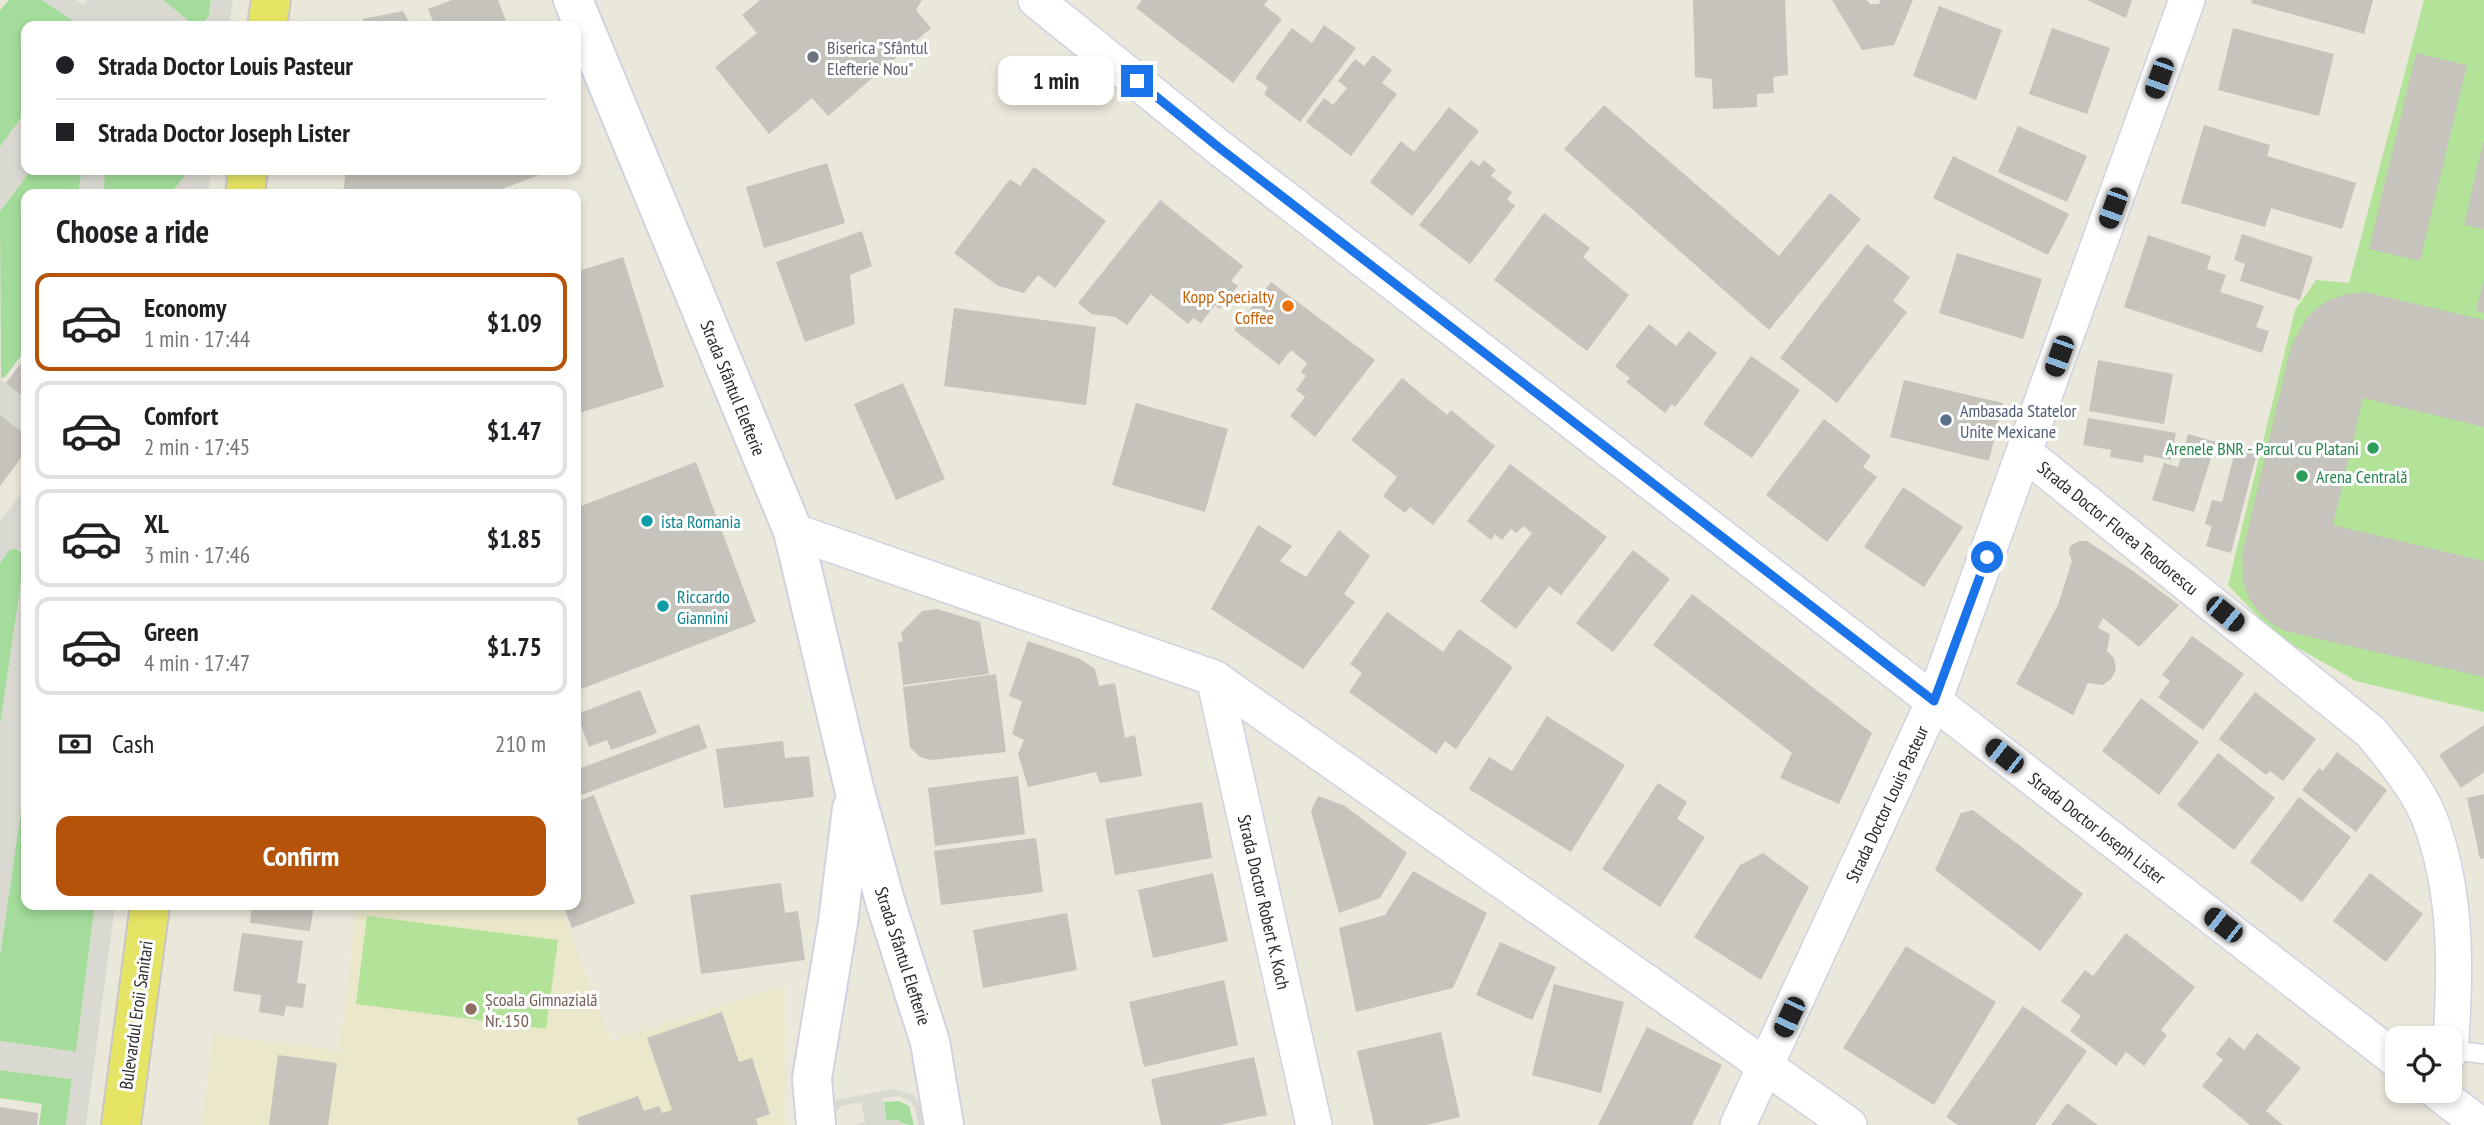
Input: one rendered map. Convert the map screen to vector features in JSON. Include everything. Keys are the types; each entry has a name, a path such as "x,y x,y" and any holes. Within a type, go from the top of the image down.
{"main road":[{"path":"268,21 271,0"},
{"name":"Bulevardul Eroii Sanitari","path":"121,1125 149,910"}],"street":[{"name":"Strada Sfântul Elefterie","path":"573,0 793,531 854,788 885,901 930,1042 944,1125"},
{"name":"Strada Doctor Joseph Lister","path":"1036,0 1217,146 2385,1051"},
{"name":"Strada Doctor Louis Pasteur","path":"1738,1125 1934,701 2187,0"},
{"name":"Strada Doctor Florea Teodorescu","path":"2025,453 2371,732 2402,771 2428,816 2445,873 2454,934 2451,1026"},
{"path":"793,531 1214,678 1849,1125"},
{"name":"Strada Doctor Robert K. Koch","path":"1214,678 1314,1125"},
{"name":"Strada Sfântul Elefterie","path":"816,1125 813,1078 838,922 854,788"},
{"path":"2445,1103 2480,1125"}],"lane":[{"path":"2462,1052 2484,1054"}],"shaded area":[{"path":"42,0 76,0 83,5 87,0 163,0 189,21 154,20 74,21"},
{"path":"211,0 233,0 230,21 205,21 209,16"},
{"path":"21,118 21,175 27,175 0,211 0,147"},
{"path":"81,175 105,175 103,189 79,189"},
{"path":"186,175 210,175 209,189 174,189"},
{"path":"0,379 21,395 21,431 0,415"},
{"path":"21,493 21,551 10,549 0,563 0,522"},
{"path":"21,582 21,810 0,955 0,726"},
{"path":"94,910 114,910 86,1125 66,1125 72,1079 0,1070 0,1041 76,1052"},
{"name":"Școala Gimnazială Nr. 150","path":"356,910 562,910 611,1041 786,985 786,1125 201,1125 214,1034 339,1051"},
{"path":"893,1089 914,1095 921,1108 924,1125 918,1125 916,1110 911,1102 899,1096 883,1098 886,1120 898,1120 904,1125 855,1125 865,1122 861,1102 841,1106 835,1113 834,1125 830,1107 837,1100"}],"green space":[{"path":"9,0 42,0 74,21 21,21 21,118 0,147 0,10"},
{"path":"163,0 211,0 209,16 205,21 189,21"},
{"name":"Arenele BNR - Parcul cu Platani","path":"2424,0 2484,0 2484,712 2356,681 2277,636 2228,585 2295,310 2316,280 2349,283"},
{"path":"27,175 81,175 79,189 21,189 21,356 5,377 1,378 0,211"},
{"path":"105,175 186,175 174,189 103,189"},
{"path":"15,548 21,552 21,582 0,726 0,563 10,549"},
{"path":"21,810 21,910 94,910 76,1052 0,1041 0,955"},
{"path":"367,916 558,940 546,1029 356,1004"},
{"path":"0,1070 72,1079 66,1125 39,1125 42,1104 0,1098"},
{"path":"899,1101 909,1106 914,1125 886,1120 884,1102"}],"building":[{"path":"452,0 498,0 506,21 433,21 428,9"},
{"name":"Biserica \"Sfântul Elefterie Nou\"","path":"760,0 922,0 916,10 931,28 828,116 812,98 769,134 715,67 757,33 742,15"},
{"path":"1142,0 1268,0 1264,5 1282,19 1233,83 1136,8"},
{"path":"1693,0 1785,0 1788,75 1773,77 1774,93 1757,94 1757,107 1713,109 1712,79 1695,77"},
{"path":"1832,0 1867,0 1870,4 1879,4 1880,0 1913,0 1894,45 1862,50"},
{"path":"2087,0 2132,0 2126,18"},
{"path":"2252,0 2373,0 2364,34 2251,3"},
{"path":"1939,6 2002,30 1976,100 1913,76"},
{"path":"403,11 408,21 363,21"},
{"path":"1324,25 1356,48 1300,122 1264,94 1268,87 1255,78 1292,28 1312,43"},
{"path":"2052,28 2110,48 2087,114 2029,94"},
{"path":"2233,28 2334,54 2319,116 2218,90"},
{"path":"2416,53 2467,65 2420,261 2369,249"},
{"path":"1373,55 1392,70 1382,83 1397,94 1351,156 1306,122 1324,98 1333,105 1347,88 1338,81 1355,59 1364,66"},
{"path":"1604,105 1779,256 1830,193 1861,219 1769,330 1564,149"},
{"path":"1449,107 1479,131 1412,216 1370,182 1401,141 1414,152"},
{"path":"2204,125 2270,145 2267,156 2356,183 2342,229 2271,208 2265,227 2181,203"},
{"path":"2018,126 2087,156 2067,202 1998,172"},
{"path":"2484,142 2484,229 2464,225"},
{"path":"1953,156 2069,214 2048,255 1933,198"},
{"path":"1471,160 1479,166 1484,160 1496,170 1491,176 1512,192 1507,199 1515,206 1470,264 1419,225"},
{"path":"827,163 845,223 764,248 746,187"},
{"path":"1034,167 1106,221 1055,288 1038,275 1024,293 998,286 954,253 1010,179 1020,186"},
{"path":"345,175 539,175 502,189 344,189"},
{"path":"1160,200 1243,266 1231,281 1238,286 1220,309 1215,305 1201,323 1193,318 1188,324 1151,294 1127,325 1115,317 1092,314 1078,303"},
{"path":"1544,213 1590,248 1583,257 1629,295 1587,351 1494,280"},
{"path":"862,231 872,266 850,275 855,324 805,342 776,262"},
{"path":"2242,234 2313,257 2300,300 2240,281 2245,264 2234,260"},
{"path":"2148,235 2211,256 2207,269 2226,275 2220,292 2264,306 2256,327 2269,331 2262,353 2124,307"},
{"path":"1867,244 1910,277 1893,301 1907,312 1837,403 1780,358"},
{"path":"1957,253 2042,279 2023,339 1939,313"},
{"path":"623,257 664,387 581,412 581,270"},
{"path":"1271,282 1375,360 1315,437 1290,416 1305,397 1296,390 1306,376 1301,372 1307,363 1291,350 1279,365 1234,330"},
{"path":"2484,283 2484,313 2476,311"},
{"name":"Arena Centrală","path":"2365,292 2484,320 2484,427 2363,398 2333,525 2484,561 2484,677 2285,631 2272,624 2258,611 2244,584 2242,555 2291,346 2306,319 2318,307 2331,299"},
{"path":"954,308 1096,327 1086,405 944,386"},
{"path":"1649,324 1676,346 1689,331 1717,353 1675,407 1672,404 1665,413 1626,382 1630,378 1615,366"},
{"path":"1751,356 1800,390 1752,458 1703,424"},
{"path":"2098,360 2173,374 2164,424 2089,411"},
{"path":"21,363 21,395 6,383"},
{"path":"1402,378 1447,415 1451,410 1495,446 1433,525 1410,507 1405,513 1383,496 1397,477 1351,440"},
{"name":"Ambasada Statelor Unite Mexicane","path":"1904,380 2003,403 1989,461 1890,437"},
{"path":"903,383 945,479 896,500 854,404"},
{"path":"1136,403 1228,429 1205,512 1112,485"},
{"path":"0,415 21,431 21,458 0,486"},
{"path":"2088,418 2176,433 2171,460 2144,455 2143,463 2110,457 2111,450 2083,445"},
{"path":"1824,419 1871,456 1863,467 1877,477 1827,542 1766,495"},
{"path":"2188,434 2216,442 2194,512 2152,500 2164,463 2178,467"},
{"path":"2237,444 2258,449 2231,553 2206,546 2212,526 2205,524 2212,500 2222,502"},
{"path":"696,462 756,622 581,689 581,506"},
{"path":"1510,464 1607,537 1561,595 1549,586 1516,629 1480,601 1532,533 1523,526 1517,533 1511,529 1502,540 1495,534 1491,540 1467,521"},
{"path":"1903,487 1963,527 1924,587 1864,547"},
{"path":"1258,525 1292,546 1280,561 1306,577 1339,530 1370,556 1344,594 1355,602 1303,669 1211,609"},
{"path":"2079,541 2087,541 2179,605 2139,647 2103,618 2098,628 2110,634 2107,651 2114,658 2116,670 2111,679 2103,685 2088,683 2073,715 2016,684 2058,605 2072,561 2070,546"},
{"path":"1633,550 1670,579 1613,652 1576,623"},
{"path":"1692,594 1872,733 1839,804 1780,778 1792,753 1653,645"},
{"path":"937,609 980,622 989,674 903,685 898,642 903,641 901,633 922,611"},
{"path":"1387,612 1443,652 1459,629 1513,667 1456,749 1445,741 1436,754 1349,692 1362,673 1350,664"},
{"path":"2192,636 2244,674 2203,730 2158,697 2170,681 2162,675"},
{"path":"1028,641 1080,659 1095,669 1099,686 1115,683 1125,738 1135,735 1142,776 1100,783 1096,772 1028,787 1018,754 1024,740 1012,734 1022,701 1009,696"},
{"path":"996,674 1006,752 930,760 920,757 910,747 903,687"},
{"path":"640,690 657,733 611,750 607,740 589,747 581,725 581,712"},
{"path":"2255,692 2316,739 2283,781 2270,771 2266,775 2219,739"},
{"path":"2141,698 2199,742 2159,795 2102,751"},
{"path":"1547,716 1625,765 1571,852 1469,789 1489,757 1512,771"},
{"path":"699,724 707,748 581,795 581,768"},
{"path":"2484,725 2484,772 2461,788 2439,755"},
{"path":"783,741 785,758 809,756 814,797 724,808 716,749"},
{"path":"2337,752 2387,790 2356,832 2302,790 2319,768 2323,771"},
{"path":"2218,753 2275,798 2234,850 2177,805"},
{"path":"1018,776 1025,834 935,846 928,788"},
{"path":"1658,783 1687,802 1677,819 1705,837 1660,907 1602,869"},
{"path":"2484,794 2484,858 2480,859 2467,798"},
{"path":"594,795 635,903 572,928 565,910 581,910 581,800"},
{"path":"1318,796 1345,806 1407,853 1380,898 1339,913 1311,811"},
{"path":"2299,797 2351,837 2302,902 2250,862"},
{"path":"1202,802 1212,858 1115,875 1105,819"},
{"path":"1973,810 2083,894 2040,951 1935,870 1961,813"},
{"path":"1036,838 1043,892 941,905 934,851"},
{"path":"1763,853 1809,887 1761,980 1694,937 1740,865"},
{"path":"1413,871 1487,913 1453,988 1356,1012 1339,928 1385,915"},
{"path":"1213,873 1228,941 1153,958 1138,890"},
{"path":"2370,873 2423,914 2386,962 2333,921"},
{"path":"781,883 785,913 798,911 805,960 701,974 690,895"},
{"path":"251,910 313,910 310,931 250,923"},
{"path":"1067,913 1077,970 983,988 973,930"},
{"path":"242,933 303,941 297,983 306,984 303,1008 286,1006 284,1016 259,1012 261,995 233,991"},
{"path":"2126,933 2195,987 2161,1030 2167,1035 2144,1066 2126,1052 2116,1066 2070,1031 2081,1016 2061,1001 2085,970 2093,976"},
{"path":"1500,942 1556,967 1532,1020 1476,995"},
{"path":"1906,946 1996,1002 1934,1105 1843,1048"},
{"path":"1224,980 1238,1045 1144,1067 1129,1002"},
{"path":"1554,984 1624,1002 1601,1093 1532,1075"},
{"path":"2023,1006 2087,1051 2035,1125 1958,1125 1946,1117"},
{"path":"722,1012 739,1062 752,1058 770,1114 756,1119 758,1125 579,1125 577,1118 638,1096 644,1111 659,1106 662,1113 672,1110 647,1038"},
{"path":"1647,1027 1722,1065 1692,1125 1598,1125"},
{"path":"1441,1032 1460,1117 1426,1125 1374,1125 1357,1051"},
{"path":"2257,1033 2301,1068 2266,1111 2283,1125 2250,1125 2202,1086 2223,1060 2216,1054 2229,1037 2244,1050"},
{"path":"278,1055 337,1063 328,1125 269,1125"},
{"path":"1254,1057 1267,1115 1220,1125 1161,1125 1151,1079"},
{"path":"2067,1103 2098,1125 2051,1125"},
{"path":"0,1107 38,1113 37,1125 0,1125"}],"place":[{"name":"Biserica \"Sfântul Elefterie Nou\"","path":"813,57"},
{"name":"Kopp Specialty Coffee","path":"1288,306"},
{"name":"Ambasada Statelor Unite Mexicane","path":"1946,420"},
{"name":"Arenele BNR - Parcul cu Platani","path":"2373,448"},
{"name":"Arena Centrală","path":"2302,476"},
{"name":"ista Romania","path":"647,521"},
{"name":"Riccardo Giannini","path":"663,606"},
{"name":"Școala Gimnazială Nr. 150","path":"471,1009"}],"route":[{"path":"1137,81 1217,146 1934,701 1987,557"}]}
